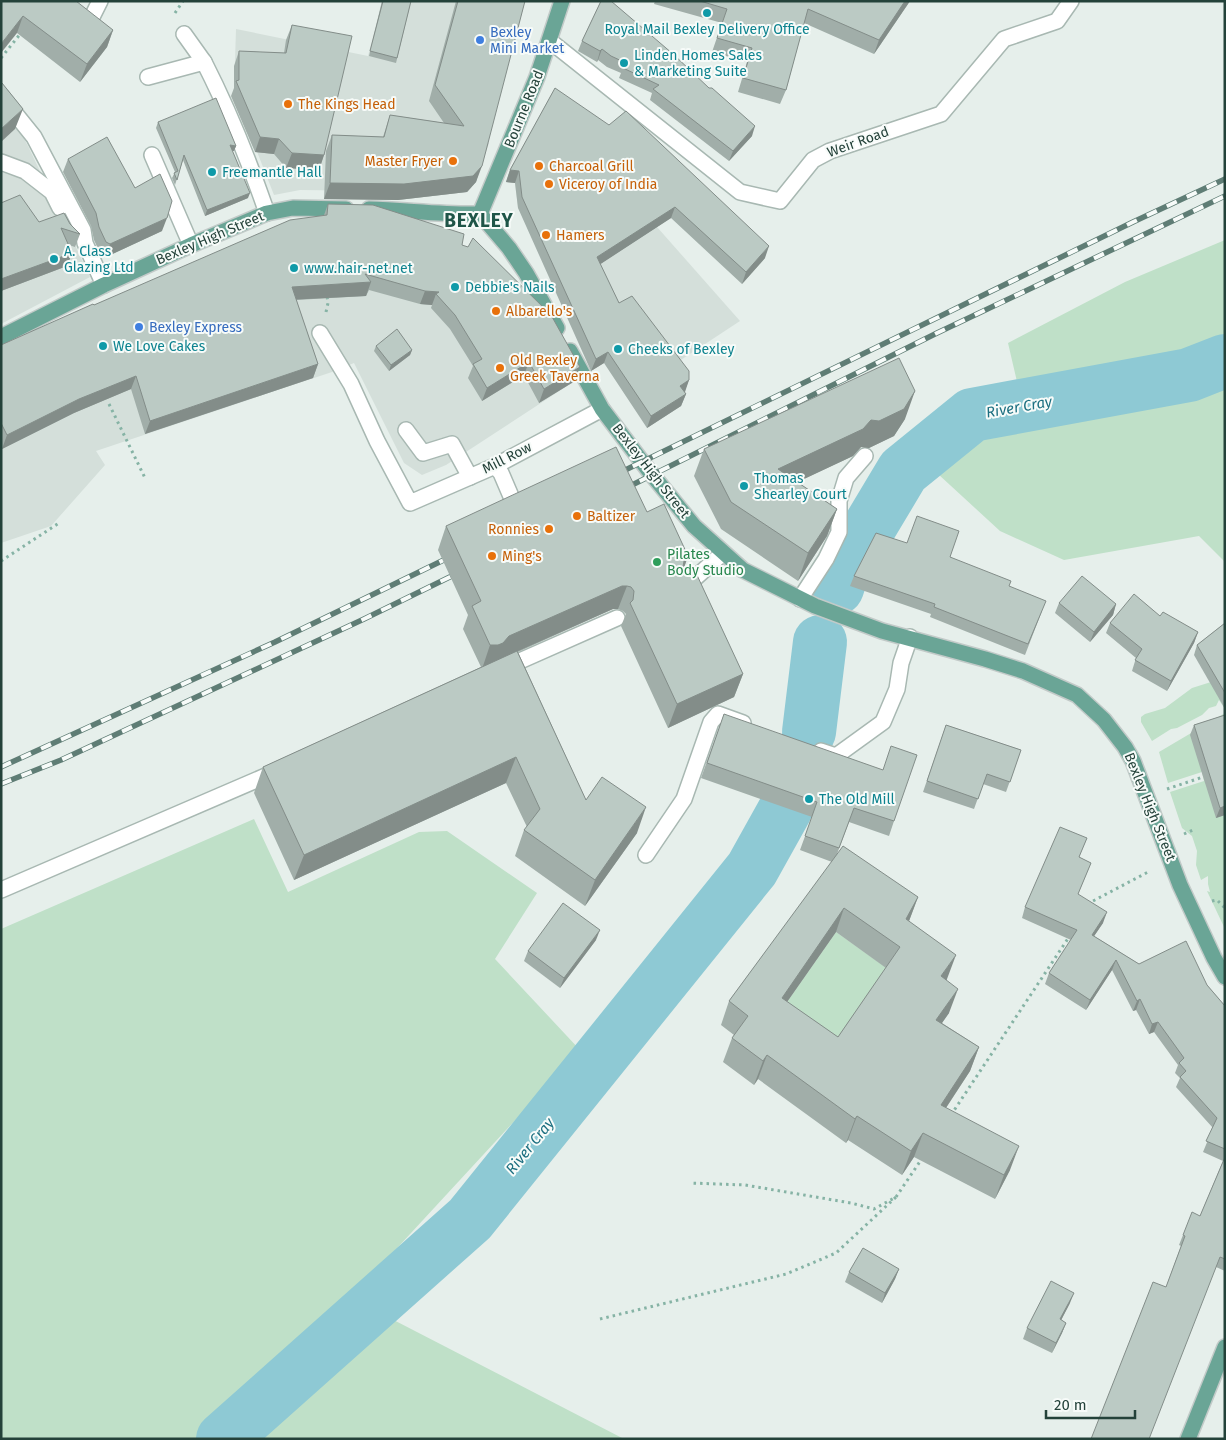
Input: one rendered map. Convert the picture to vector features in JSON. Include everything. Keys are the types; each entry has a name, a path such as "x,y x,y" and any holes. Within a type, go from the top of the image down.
{"main road":[{"name":"Bourne Road","path":"480,214 497,176 550,41 562,1"},
{"name":"Bexley High Street","path":"1,337 104,285 267,213 293,208 320,208 412,210 452,215 480,214 509,248 526,273 602,409 694,526 743,570 815,606 882,631 910,637 1023,671 1077,695 1104,720 1125,746 1133,761 1180,885 1214,958 1225,977"},
{"path":"1188,1439 1225,1346"}],"street":[{"path":"90,21 100,1"},
{"name":"Weir Road","path":"550,41 740,192 780,201 812,160 830,150 941,114 1004,39 1057,21 1071,1"},
{"path":"184,34 204,62 223,99 249,161 267,213"},
{"path":"148,77 204,62"},
{"path":"1,96 34,137 83,230 85,243 104,285"},
{"path":"152,155 174,202 190,246"},
{"path":"1,162 25,171 52,192 73,233 85,243"},
{"name":"Mill Row","path":"320,333 351,384 376,441 410,504 495,466 602,409"},
{"path":"406,430 423,453 452,444 470,477"},
{"path":"800,599 826,559 839,532 838,501 846,478 865,456"},
{"path":"495,466 501,473 514,501"},
{"path":"684,588 723,553"},
{"path":"504,668 617,618"},
{"path":"809,747 836,756 883,722 897,689 901,663 910,637"},
{"path":"646,855 684,799 711,722 718,714 755,727"},
{"path":"1,890 292,765"}],"path":[{"path":"174,14 183,1"},
{"path":"1,58 24,30"},
{"path":"327,295 328,303"},
{"path":"109,404 146,480"},
{"path":"1,561 59,522"},
{"path":"1164,790 1203,777"},
{"path":"1181,836 1195,830"},
{"path":"1088,909 1093,901 1155,868"},
{"path":"945,1123 1071,934"},
{"path":"600,1319 786,1274 836,1252 896,1197 924,1156"},
{"path":"690,1183 745,1185 851,1203 874,1209 896,1197"}],"shaded area":[{"path":"382,1 524,1 486,142 489,143 476,182 467,192 300,190 274,195 234,93 236,29 368,56"},
{"path":"1,105 18,127 29,148 90,277 1,324"},
{"path":"524,153 657,227 740,321 626,396 518,208 515,183"},
{"path":"277,237 548,355 567,386 446,465 422,475 404,463 354,363 96,451 105,465 51,526 1,543 1,357"}],"green space":[{"path":"1225,240 1225,562 1199,536 1064,560 1000,531 938,474 934,468 972,430 1017,421 1018,386 1008,343 1125,282"},
{"path":"1211,682 1225,689 1225,709 1219,700 1216,706 1209,708 1202,715 1177,728 1171,729 1152,741 1141,722 1141,717 1165,708 1192,688"},
{"path":"1225,713 1225,929 1207,891 1210,892 1208,876 1201,880 1196,865 1197,851 1192,836 1182,828 1170,792 1204,781 1202,772 1168,783 1159,752"},
{"path":"254,819 288,892 419,832 447,831 537,893 495,959 580,1050 351,1298 624,1439 1,1439 1,929"},
{"path":"836,932 891,971 829,1061 773,1022"}],"building":[{"path":"1,1 76,1 113,30 87,64 23,16 1,44"},
{"path":"383,1 411,1 397,58 370,51"},
{"path":"458,1 525,1 482,166 473,176 404,184 330,183 332,135 384,137 390,115 464,126 435,85"},
{"path":"601,1 611,1 755,126 733,151 653,89 659,85 623,68 626,63 611,56 602,49 600,51 582,41"},
{"path":"700,1 905,1 879,40 808,9 786,90 743,78 752,48 717,38 727,9"},
{"name":"The Kings Head","path":"292,25 352,36 324,155 292,153 279,139 260,137 236,81 239,80 239,51 286,53"},
{"path":"1,84 23,109 1,129"},
{"path":"555,88 609,125 626,111 769,246 746,272 675,207 597,257 619,303 632,296 689,371 689,380 680,386 686,394 651,416 608,352 596,359 522,197 519,171 510,170"},
{"name":"Freemantle Hall","path":"216,98 236,146 230,145 250,193 207,210 184,155 177,180 174,173 178,171 158,122"},
{"path":"107,137 135,188 160,174 172,201 167,218 110,244 106,242 99,227 96,213 68,159"},
{"path":"20,195 39,222 64,213 70,224 80,234 61,228 72,253 1,279 1,203"},
{"path":"328,204 373,205 464,234 462,245 468,247 473,238 551,315 580,367 544,389 529,362 487,388 473,364 482,359 455,315 436,294 439,292 425,291 365,274 371,282 292,287 318,364 150,421 136,376 79,399 7,435 1,423 1,345 290,220 327,215"},
{"path":"397,329 412,350 391,365 376,346"},
{"path":"899,358 915,391 904,409 879,421 871,420 863,429 778,469 837,509 808,553 731,502 704,449"},
{"path":"616,447 647,512 664,504 688,556 684,561 683,567 689,573 696,573 743,674 677,704 630,603 633,600 634,591 631,587 622,586 509,636 503,643 490,645 472,606 481,601 446,526"},
{"path":"917,516 959,531 950,557 1011,581 1009,586 1046,601 1028,644 934,607 935,604 854,576 876,533 907,543"},
{"path":"1082,576 1116,604 1094,632 1059,603"},
{"path":"1134,594 1160,616 1163,612 1198,632 1171,681 1135,660 1142,649 1110,623"},
{"path":"1225,623 1225,693 1197,645"},
{"path":"517,651 586,800 602,777 646,807 595,880 524,830 540,809 516,757 304,855 263,767"},
{"path":"724,714 883,770 891,746 917,755 894,821 854,808 839,848 805,836 817,802 707,763"},
{"path":"1225,715 1225,806 1220,808 1194,725"},
{"path":"946,725 1021,750 1010,782 987,774 978,799 927,781"},
{"path":"1060,827 1087,838 1079,857 1091,863 1078,894 1107,912 1092,935 1139,964 1186,941 1207,985 1225,1006 1225,1149 1206,1141 1217,1118 1180,1077 1186,1071 1179,1063 1184,1058 1158,1022 1152,1024 1140,999 1137,1001 1116,960 1090,1000 1049,973 1077,930 1025,907"},
{"path":"843,846 918,897 906,919 956,955 941,976 958,989 936,1020 979,1047 941,1105 1019,1146 1004,1175 923,1133 911,1151 857,1116 855,1119 767,1055 763,1061 732,1038 748,1016 729,1001","holes":["844,908 900,947 838,1037 782,998"]},
{"path":"563,903 600,930 564,978 528,951"},
{"path":"1225,1157 1225,1259 1220,1257 1149,1439 1091,1439 1153,1282 1166,1287 1192,1212 1200,1216"},
{"path":"863,1248 899,1269 885,1293 849,1272"},
{"path":"1051,1281 1074,1293 1060,1319 1066,1323 1056,1343 1027,1328"}],"waterway":[{"name":"River Cray","path":"837,588 842,573 903,471 972,415 1189,375 1225,361"},
{"name":"River Cray","path":"809,732 820,642"},
{"name":"River Cray","path":"223,1439 470,1219 752,869 786,808"}],"railway":[{"path":"613,476 1225,179"},
{"path":"620,491 937,333 1225,196"},
{"path":"1,767 275,642 454,555"},
{"path":"1,784 61,760 364,619 462,571"}],"place":[{"name":"Royal Mail Bexley Delivery Office","path":"707,13"},
{"name":"Bexley Mini Market","path":"480,40"},
{"name":"Linden Homes Sales & Marketing Suite","path":"624,63"},
{"name":"The Kings Head","path":"288,104"},
{"name":"Master Fryer","path":"453,161"},
{"name":"Charcoal Grill","path":"539,166"},
{"name":"Freemantle Hall","path":"212,172"},
{"name":"Viceroy of India","path":"549,184"},
{"name":"Hamers","path":"546,235"},
{"name":"A. Class Glazing Ltd","path":"54,259"},
{"name":"www.hair-net.net","path":"294,268"},
{"name":"Debbie's Nails","path":"455,287"},
{"name":"Albarello's","path":"496,311"},
{"name":"Bexley Express","path":"139,327"},
{"name":"We Love Cakes","path":"103,346"},
{"name":"Cheeks of Bexley","path":"618,349"},
{"name":"Old Bexley Greek Taverna","path":"500,368"},
{"name":"Thomas Shearley Court","path":"744,486"},
{"name":"Baltizer","path":"577,516"},
{"name":"Ronnies","path":"549,529"},
{"name":"Ming's","path":"492,556"},
{"name":"Pilates Body Studio","path":"657,562"},
{"name":"The Old Mill","path":"809,799"}],"district":[{"name":"BEXLEY","path":"479,220"}]}
